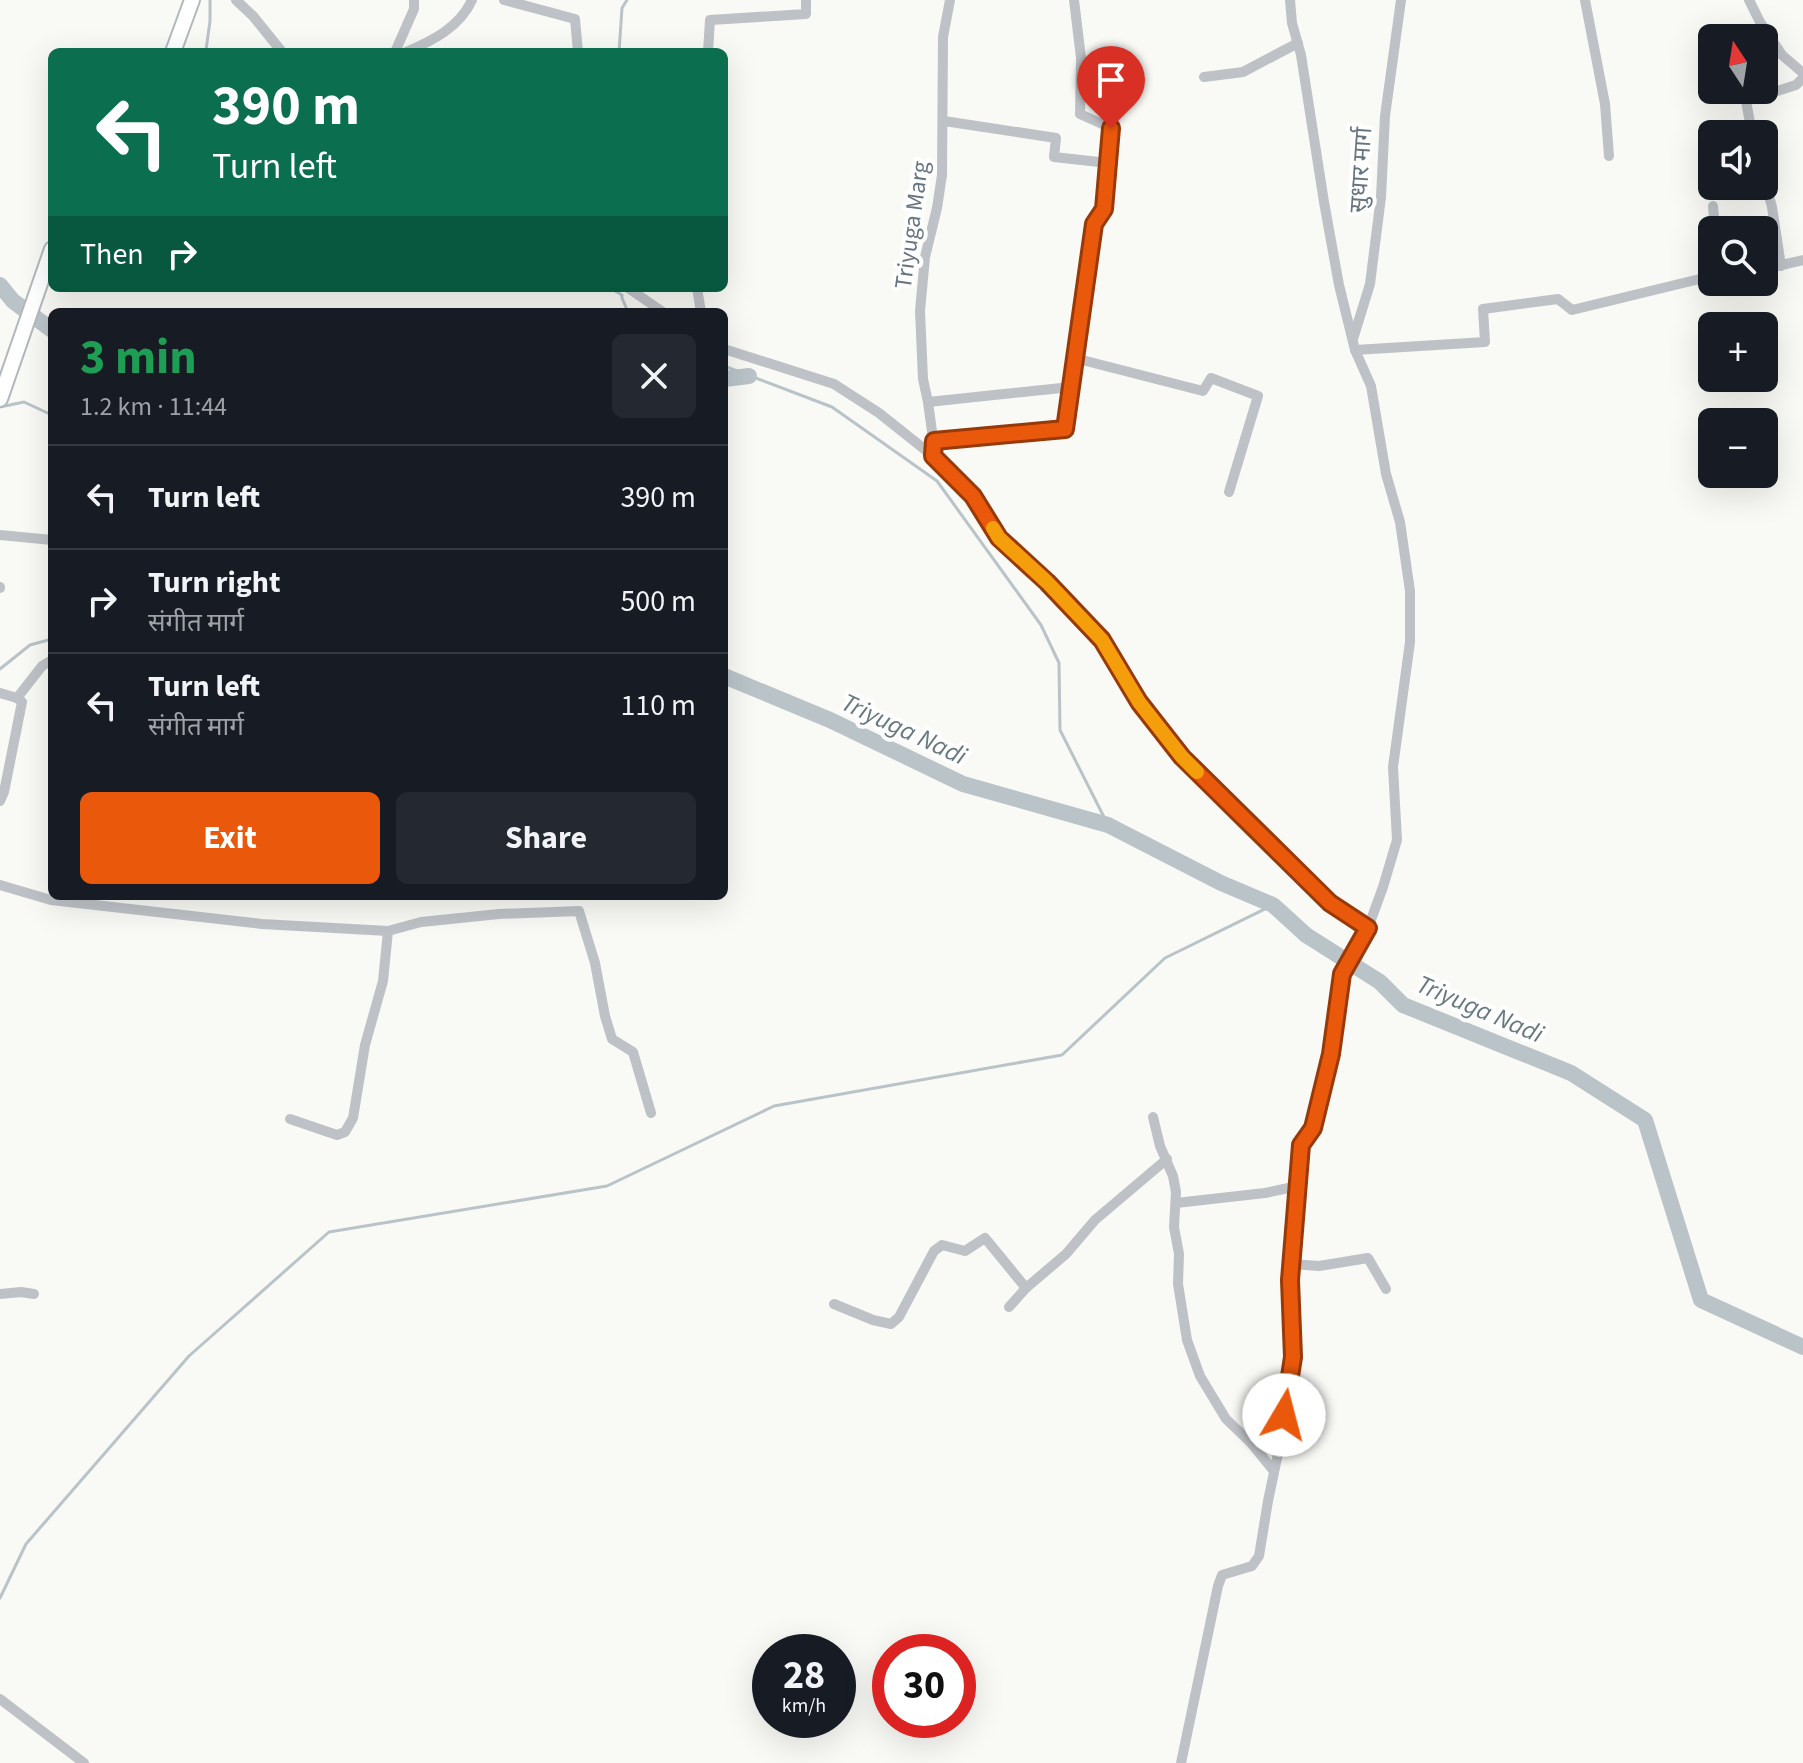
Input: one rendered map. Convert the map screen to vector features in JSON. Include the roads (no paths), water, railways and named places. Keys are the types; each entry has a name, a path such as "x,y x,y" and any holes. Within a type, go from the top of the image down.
{"main road":[{"path":"174,48 192,0"},
{"path":"0,399 48,261"}],"street":[{"path":"236,0 279,48"},
{"path":"397,48 414,9 414,0"},
{"path":"414,48 445,32 467,11 472,0"},
{"path":"504,0 575,19 578,48"},
{"path":"708,48 710,20 806,14 806,0"},
{"name":"Triyuga Marg","path":"933,456 934,441 923,379 920,311 925,257 942,175 943,37 950,0"},
{"path":"934,441 1065,429 1094,224 1104,209 1111,128 1080,114 1081,58 1074,0"},
{"path":"1181,1763 1222,1575 1252,1566 1259,1556 1293,1357 1291,1264 1301,1145 1313,1128 1331,1054 1342,974 1368,928 1397,840 1393,767 1410,642 1410,591 1400,522 1386,474 1371,386 1354,346 1331,243 1290,0"},
{"name":"सुधार मार्ग","path":"1354,346 1370,284 1381,197 1385,116 1401,0"},
{"path":"1585,0 1605,104 1609,156"},
{"path":"1749,0 1782,55 1803,76 1796,85 1746,101 1749,120"},
{"path":"1204,77 1243,72 1298,43"},
{"path":"944,121 1056,138 1054,157 1108,163"},
{"path":"1769,200 1781,266"},
{"path":"1713,206 1714,216"},
{"path":"1778,267 1803,260"},
{"path":"1354,346 1485,342 1483,309 1558,299 1572,310 1698,279"},
{"path":"634,292 657,308"},
{"path":"728,350 834,384 879,413 933,456 973,496 999,538 1047,582 1102,640 1139,702 1182,757 1330,903 1368,928"},
{"path":"1075,360 1203,391 1211,378 1258,396 1229,492"},
{"path":"928,402 1071,387"},
{"path":"0,535 48,540"},
{"path":"17,698 48,662"},
{"path":"0,693 22,702 0,801"},
{"path":"0,885 48,899"},
{"path":"51,900 262,924 388,931 421,922 499,914 579,911 595,963 612,1039 633,1052 651,1113"},
{"path":"290,1119 337,1135 345,1132 353,1118 365,1045 383,981 388,931"},
{"path":"1153,1117 1174,1184 1178,1284 1187,1340 1200,1376 1226,1419 1274,1471"},
{"path":"1009,1307 1066,1254 1095,1220 1167,1159"},
{"path":"1176,1203 1298,1186"},
{"path":"834,1304 891,1324 899,1317 934,1251 942,1245 965,1251 985,1238 1026,1288"},
{"path":"1291,1264 1319,1266 1368,1258 1386,1289"},
{"path":"0,1294 34,1294"},
{"path":"0,1699 84,1763"}],"waterway":[{"path":"206,48 210,0"},
{"path":"619,48 622,8 627,0"},
{"name":"Triyuga Nadi","path":"0,285 13,301 48,327"},
{"path":"617,292 622,295 626,308"},
{"path":"728,368 832,407 937,481 1041,625 1059,663 1060,730 1108,825"},
{"path":"728,379 749,376"},
{"path":"0,407 24,402 48,413"},
{"path":"0,669 30,645 48,640"},
{"name":"Triyuga Nadi","path":"728,678 830,720 963,784 1108,825 1221,883 1273,905 1306,935 1380,982 1403,1005 1571,1073 1645,1120 1701,1300 1803,1347"},
{"path":"0,1598 26,1544 189,1356 329,1232 607,1186 774,1106 1062,1055 1165,958 1273,905"}]}
